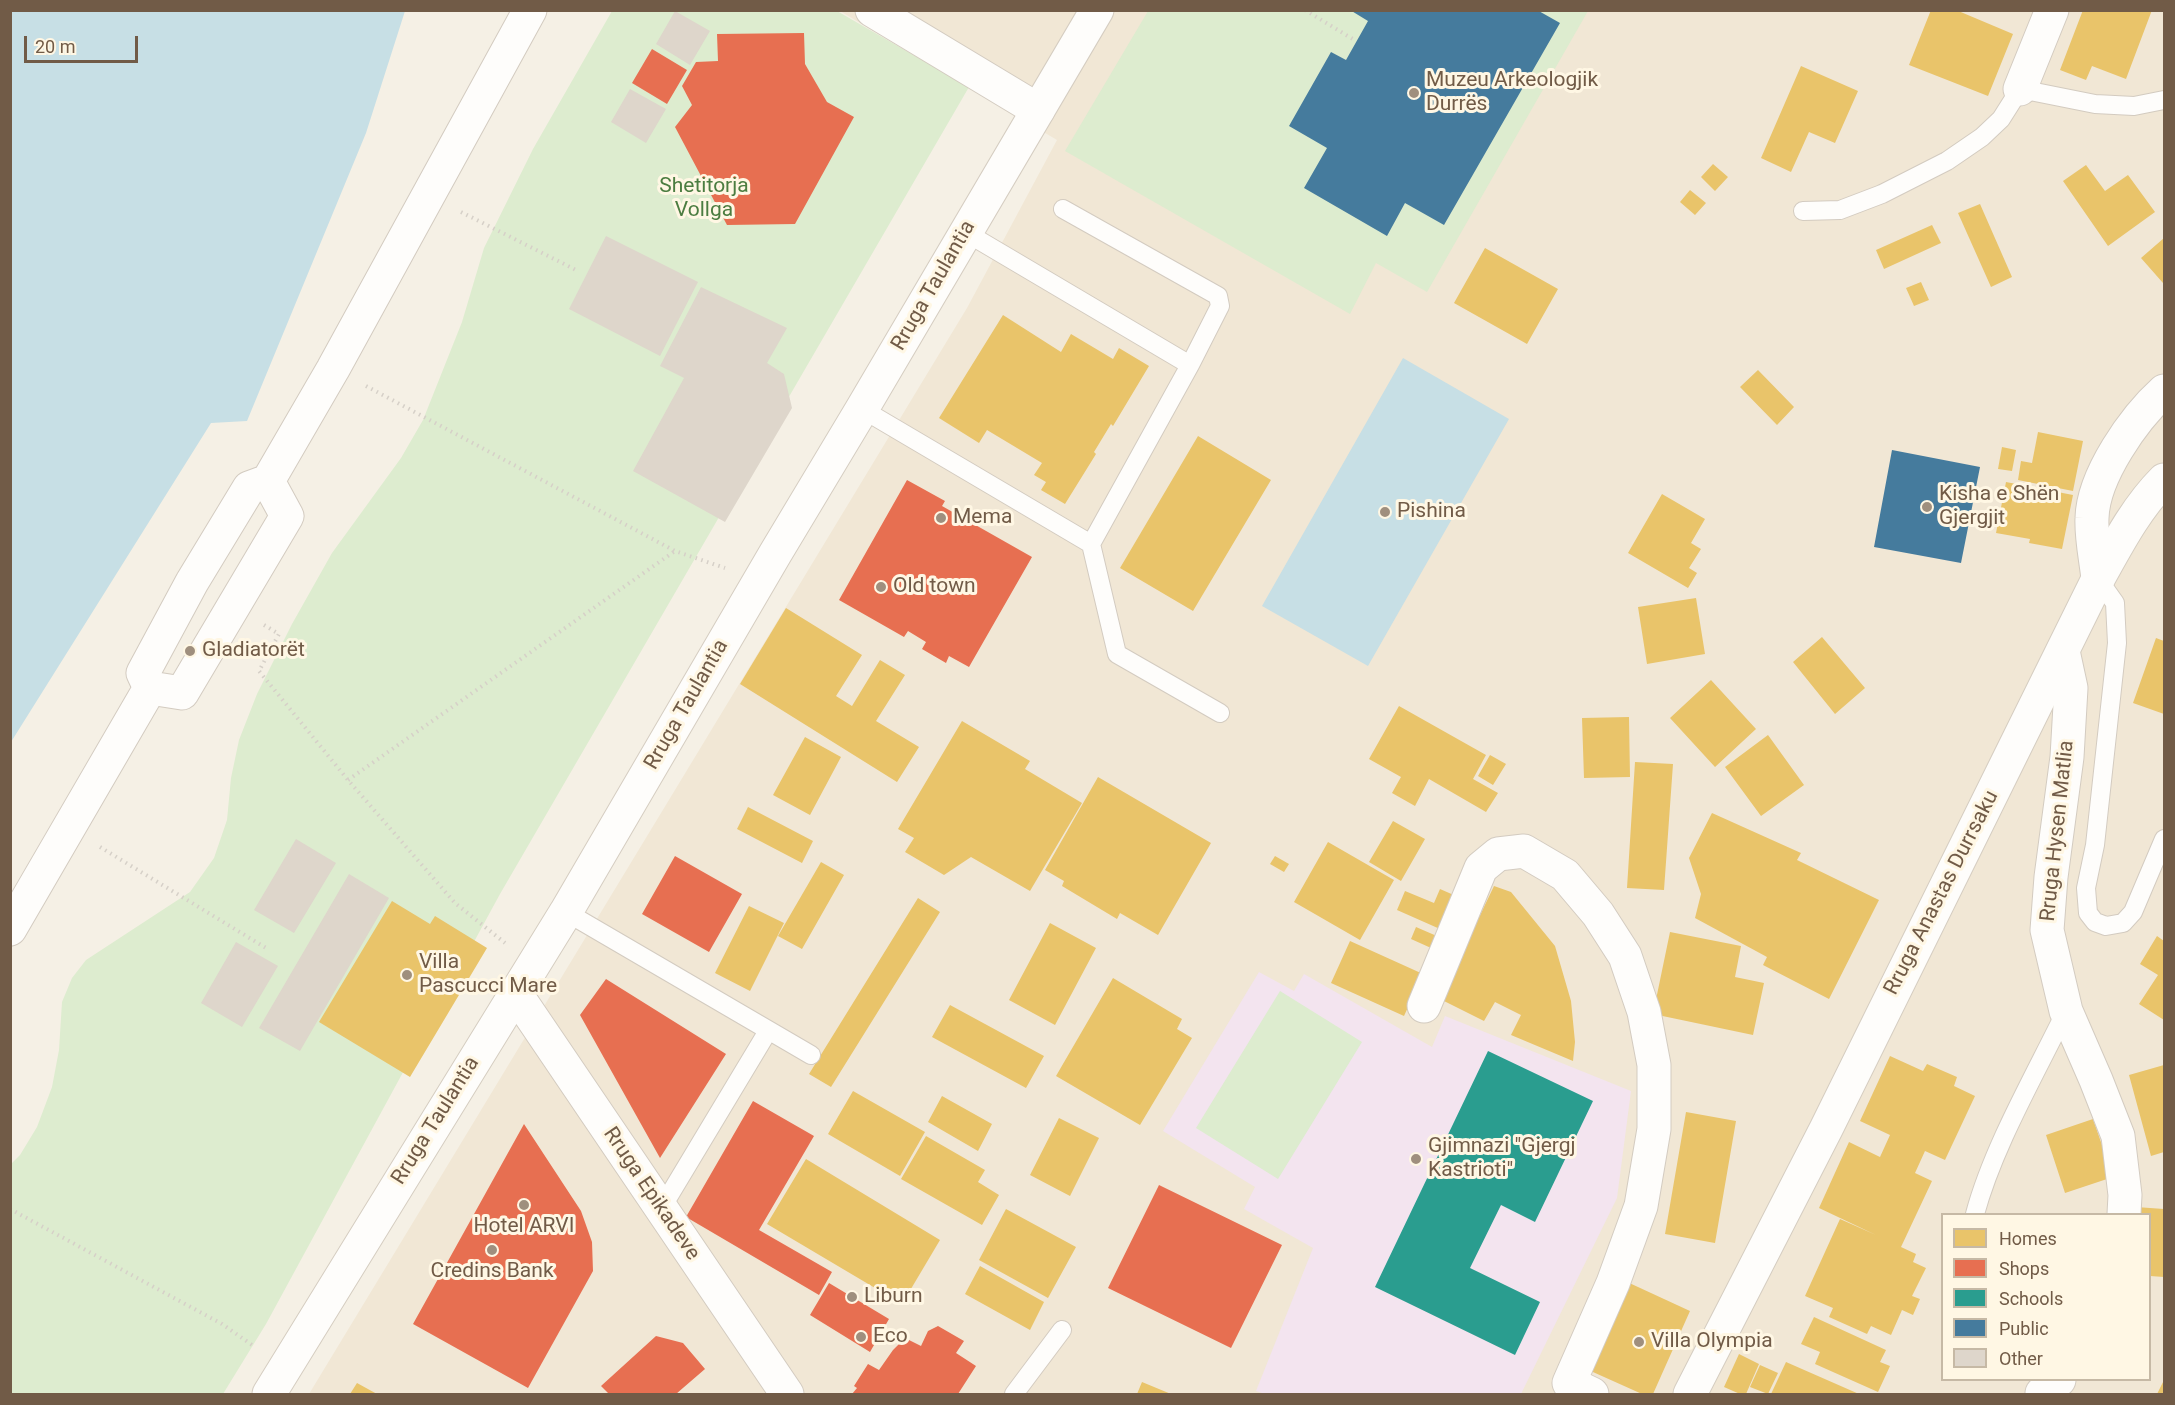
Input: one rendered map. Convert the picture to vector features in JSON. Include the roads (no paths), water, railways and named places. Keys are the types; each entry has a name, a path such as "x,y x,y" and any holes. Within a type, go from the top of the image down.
{"street":[{"path":"150,688 144,673 192,582 249,488 268,481 333,369 530,10"},
{"path":"872,10 1038,110"},
{"name":"Rruga Taulantia","path":"277,1381 566,912 1096,10"},
{"path":"2020,89 2052,10"},
{"path":"2098,579 2091,517 2101,478 2122,442 2151,403 2164,391"},
{"name":"Rruga Anastas Durrsaku","path":"1690,1395 1826,1129 2098,579 2124,532 2164,480"},
{"path":"150,688 182,693 287,516 268,481"},
{"name":"Rruga Hysen Matlia","path":"2063,651 2071,688 2067,757 2051,876 2047,930 2066,1011 2118,1136 2125,1195 2124,1213"},
{"path":"10,930 150,688"},
{"path":"1424,1006 1480,868 1498,854 1524,851 1565,875 1598,914 1625,957 1644,1012 1654,1065 1654,1129 1641,1206 1613,1283 1569,1383 1592,1395"},
{"name":"Rruga Epikadeve","path":"516,994 787,1395"}],"lane":[{"path":"1803,211 1840,210 1882,194 1947,161 1982,137 2001,119 2020,89 2095,104 2134,106 2164,100"},
{"path":"1063,208 1218,296 1220,306 1190,365 1091,544 1117,654 1220,713"},
{"path":"965,232 1190,365"},
{"path":"862,409 1091,544"},
{"path":"2098,579 2115,603 2117,643 2095,845 2086,888 2088,913 2095,922 2106,926 2123,923 2133,912 2164,840"},
{"path":"566,912 811,1055"},
{"path":"1976,1213 1999,1149 2066,1011"},
{"path":"661,1209 768,1031"},
{"path":"1014,1395 1062,1330"}],"water":[{"path":"11,10 405,11 366,133 247,421 211,423 11,742"},
{"name":"Pishina","path":"1403,358 1509,419 1368,666 1262,606"}],"place":[{"name":"Muzeu Arkeologjik Durrës","path":"1414,93"},
{"name":"Kisha e Shën Gjergjit","path":"1927,507"},
{"name":"Pishina","path":"1385,512"},
{"name":"Mema","path":"941,518"},
{"name":"Old town","path":"881,587"},
{"name":"Gladiatorët","path":"190,651"},
{"name":"Villa Pascucci Mare","path":"407,975"},
{"name":"Gjimnazi \"Gjergj Kastrioti\"","path":"1416,1159"},
{"name":"Hotel ARVI","path":"524,1205"},
{"name":"Credins Bank","path":"492,1250"},
{"name":"Liburn","path":"852,1297"},
{"name":"Eco","path":"861,1337"},
{"name":"Villa Olympia","path":"1639,1342"}],"park label":[{"name":"Shetitorja Vollga","path":"704,199"}]}
